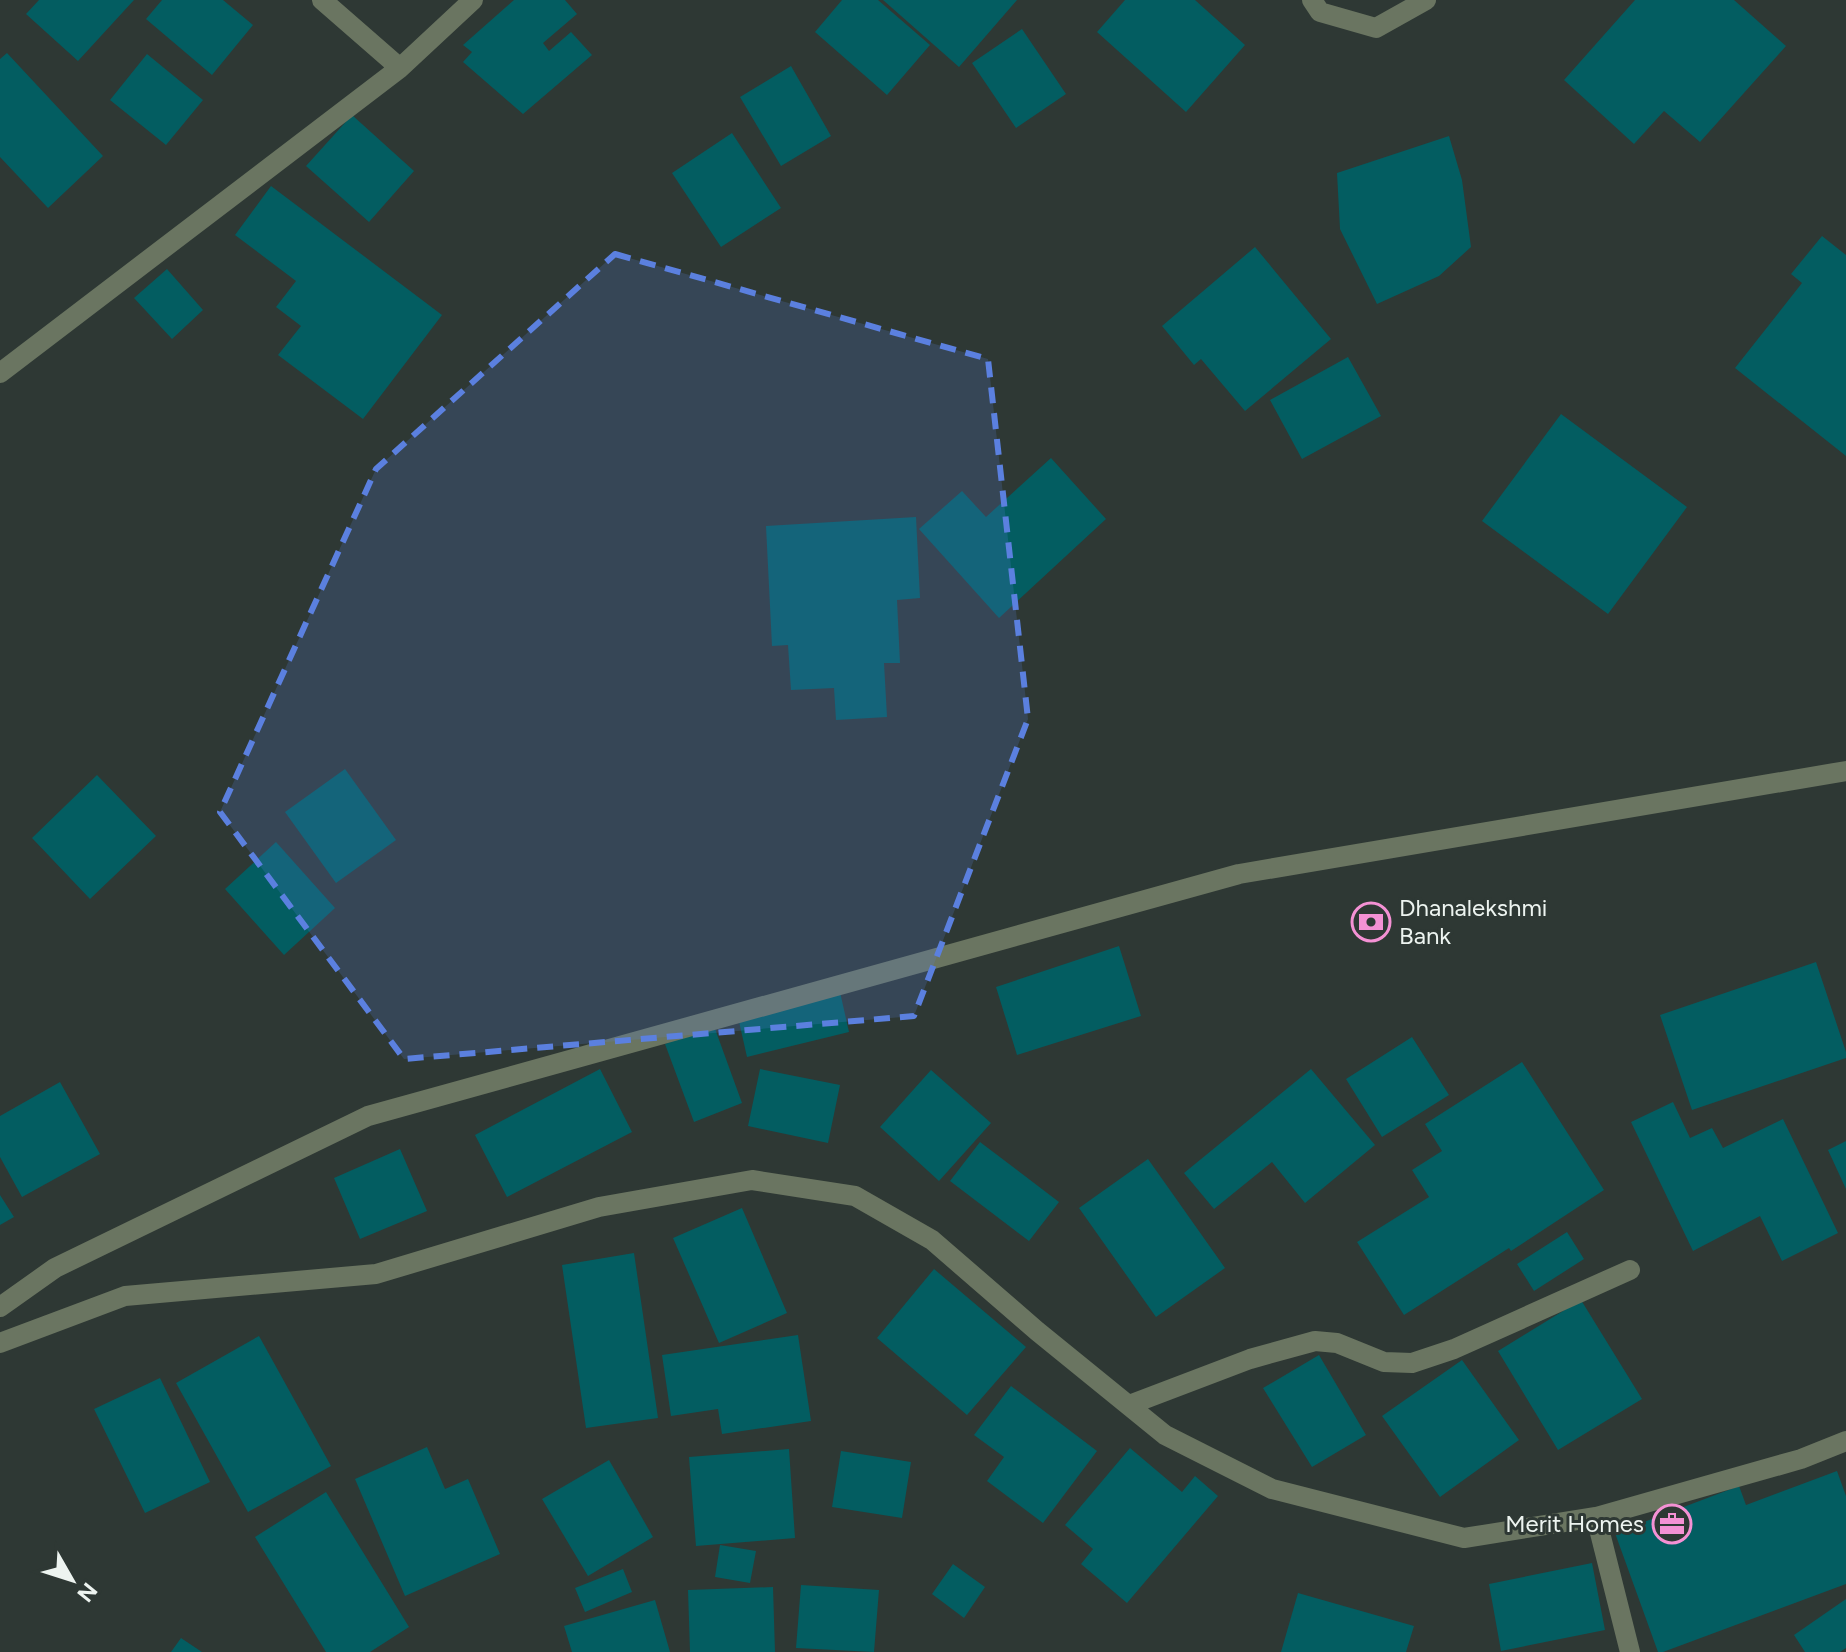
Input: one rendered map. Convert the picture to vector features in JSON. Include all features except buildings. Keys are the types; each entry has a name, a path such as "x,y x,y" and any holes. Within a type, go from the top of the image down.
{"street":[{"path":"322,0 400,68"},
{"path":"0,373 400,68 473,0"},
{"path":"1312,0 1320,12 1376,28 1426,0"},
{"path":"0,1307 55,1268 368,1116 1239,874 1846,771"},
{"path":"0,1343 125,1296 376,1274 599,1207 752,1180 855,1196 932,1240 1165,1435 1272,1489 1464,1538 1596,1517 1801,1459 1846,1441"},
{"path":"1129,1405 1250,1359 1315,1341 1337,1343 1384,1362 1412,1363 1454,1349 1630,1270"},
{"path":"1596,1517 1630,1652"}],"highlighted area":[{"path":"615,254 988,359 1028,719 914,1016 404,1059 220,812 376,469"}],"place":[{"name":"Dhanalekshmi Bank","path":"1371,922"},
{"name":"Merit Homes","path":"1672,1524"}]}
